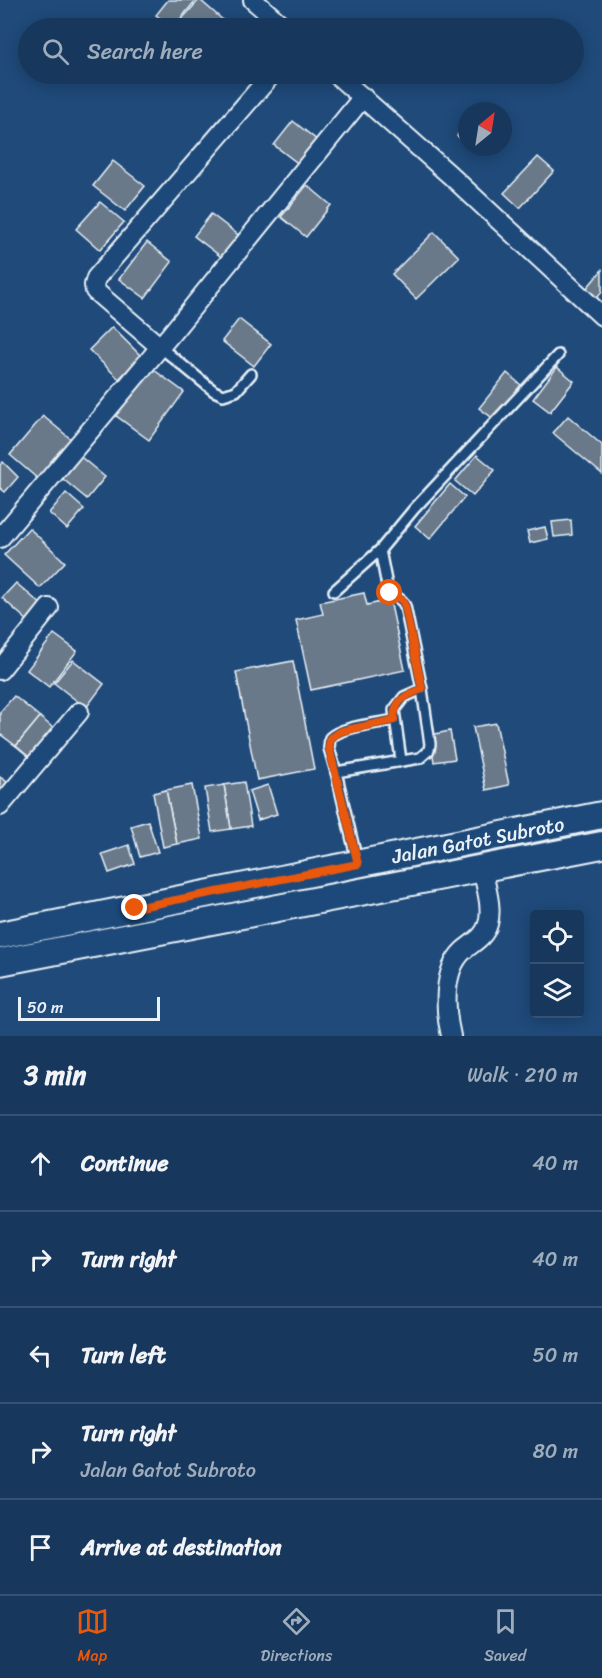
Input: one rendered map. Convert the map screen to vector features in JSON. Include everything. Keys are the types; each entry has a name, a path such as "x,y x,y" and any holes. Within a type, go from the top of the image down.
{"street":[{"path":"254,0 274,18"},
{"path":"160,346 95,291 96,278 263,84"},
{"path":"348,84 602,316"},
{"path":"0,538 363,97"},
{"path":"0,670 49,608"},
{"path":"0,807 79,712"},
{"name":"Jalan Gatot Subroto","path":"0,935 602,815"},
{"name":"Jalan Gatot Subroto","path":"0,962 483,874 602,845"},
{"path":"451,1036 447,1018 446,992 453,967 462,951 475,943 488,926 490,914 483,874"},
{"path":"135,908 142,935"},
{"path":"93,917 100,942"}],"lane":[{"path":"160,346 214,391 223,395 236,391 251,374"},
{"path":"334,591 380,550 414,509 558,355"},
{"path":"336,772 420,758 429,750 422,689 405,606 404,602 386,587 380,550"},
{"path":"401,760 394,710 404,697 422,689"},
{"path":"358,864 329,748 330,738 342,731 394,720"}],"building":[{"path":"168,0 196,0 181,18 160,18 156,15"},
{"path":"200,0 221,18 183,18"},
{"path":"293,121 318,141 300,165 274,145"},
{"path":"538,157 554,171 520,208 504,193"},
{"path":"113,161 145,186 125,211 93,186"},
{"path":"307,185 331,205 306,237 281,217"},
{"path":"100,202 124,222 100,250 76,229"},
{"path":"211,214 241,237 224,259 194,236"},
{"path":"434,232 459,257 416,299 392,274"},
{"path":"147,242 172,262 145,298 119,279"},
{"path":"602,270 602,292 597,298 586,289"},
{"path":"239,319 271,344 254,366 222,341"},
{"path":"112,327 141,356 119,379 89,350"},
{"path":"150,367 184,392 149,440 115,415"},
{"path":"557,367 574,381 550,412 533,399"},
{"path":"507,373 521,385 494,419 479,408"},
{"path":"43,416 72,440 38,479 10,455"},
{"path":"568,416 602,445 602,474 553,433"},
{"path":"76,453 105,477 87,499 58,475"},
{"path":"477,455 495,470 473,496 455,481"},
{"path":"3,462 18,477 5,492 0,488 0,465"},
{"path":"450,484 465,497 430,539 415,526"},
{"path":"66,493 84,509 67,529 49,513"},
{"path":"571,520 572,535 554,537 552,522"},
{"path":"545,527 548,539 530,543 527,531"},
{"path":"29,528 65,562 40,588 4,555"},
{"path":"16,583 43,606 29,622 2,598"},
{"path":"364,593 367,605 390,600 405,670 311,690 296,620 323,614 320,602"},
{"path":"54,634 77,651 49,687 27,670"},
{"path":"73,660 104,684 86,708 54,683"},
{"path":"293,661 314,769 257,780 236,672"},
{"path":"14,696 40,717 16,746 0,734 0,712"},
{"path":"40,717 58,732 34,761 16,746"},
{"path":"496,723 509,785 486,790 473,727"},
{"path":"450,731 455,759 434,762 430,735"},
{"path":"0,777 10,784 0,798"},
{"path":"244,782 251,826 231,829 224,785"},
{"path":"192,785 202,839 177,844 166,790"},
{"path":"224,785 231,829 212,832 205,788"},
{"path":"268,785 277,814 258,820 249,791"},
{"path":"166,790 177,844 163,847 153,793"},
{"path":"148,821 158,852 140,857 131,826"},
{"path":"129,845 135,864 109,873 102,854"}],"route":[{"path":"135,908 358,864 329,748 330,738 342,731 394,720 394,710 398,703 404,697 422,689 404,602 390,593"}]}
